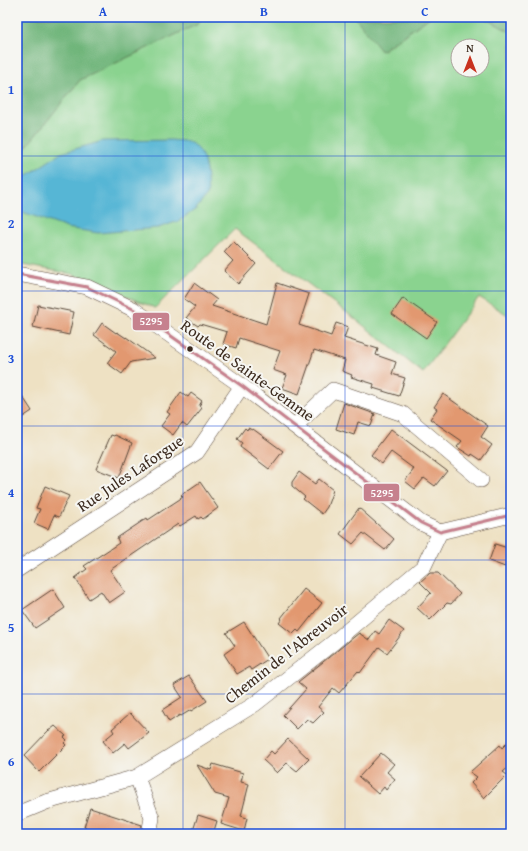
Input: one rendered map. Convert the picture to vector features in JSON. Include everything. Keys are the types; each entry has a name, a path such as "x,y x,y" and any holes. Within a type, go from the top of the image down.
{"street":[{"name":"Route de Sainte-Gemme","path":"17,274 87,287 133,309 242,386 421,523 440,532"},
{"name":"Rue Jules Laforgue","path":"17,570 197,452 242,386"},
{"path":"295,426 333,390 403,414 481,480"},
{"path":"440,532 511,515"},
{"name":"Chemin de l'Abreuvoir","path":"17,814 46,802 137,777 255,704 334,642 424,566 440,532"},
{"path":"137,777 152,818 149,834"}],"green space":[{"path":"17,17 202,17 198,24 80,80 22,152 17,155"},
{"path":"202,17 355,17 382,51 430,17 482,17 511,32 511,317 479,297 423,373 354,318 235,229 155,308 72,274 17,264 17,155 22,152 80,80 198,24"},
{"path":"355,17 430,17 381,51"},
{"path":"482,17 511,17 511,32"}],"water":[{"path":"172,140 188,142 199,150 205,164 207,180 208,194 196,209 179,221 158,228 98,233 67,228 17,210 17,182 61,153 103,141"}],"building":[{"path":"233,241 256,264 238,284 224,271 233,261 224,252"},
{"path":"194,283 217,300 212,306 266,324 277,283 309,294 299,325 331,336 336,323 348,327 344,338 378,349 376,355 396,362 392,374 405,378 399,396 373,388 374,384 351,377 352,375 342,371 345,360 314,350 299,394 282,388 287,375 273,370 280,351 239,338 236,348 223,344 227,332 200,324 198,326 186,318 195,307 184,299"},
{"path":"403,298 437,322 426,338 392,314"},
{"path":"38,305 74,312 69,335 33,327"},
{"path":"102,323 116,333 117,332 126,337 155,358 131,362 122,374 107,363 116,351 94,335"},
{"path":"17,388 32,411 17,421"},
{"path":"181,392 188,397 191,393 202,401 199,406 202,408 187,427 182,423 173,435 161,426 170,414 167,412"},
{"path":"443,394 488,426 481,437 492,445 481,460 472,454 471,456 457,447 462,441 430,419 437,409 434,407"},
{"path":"344,403 375,414 371,426 358,422 354,435 336,429"},
{"path":"245,428 247,430 248,428 253,429 283,451 269,469 240,447 242,443 237,439"},
{"path":"391,429 447,471 435,486 424,478 415,489 405,481 414,469 391,452 382,464 371,455"},
{"path":"111,435 115,435 132,443 119,478 96,469"},
{"path":"299,472 315,484 319,479 333,490 327,507 322,514 303,499 305,497 292,486 292,482"},
{"path":"200,482 218,508 203,519 201,517 198,519 196,516 180,526 178,524 110,570 125,592 109,603 101,591 89,599 75,578 87,569 84,566 119,543 117,538 183,497 181,495"},
{"path":"45,486 69,496 59,517 54,515 48,529 34,523 40,509 36,508"},
{"path":"359,508 394,539 385,550 363,533 353,544 340,534"},
{"path":"495,544 511,549 511,565 506,564 505,567 489,561"},
{"path":"430,573 438,573 460,594 451,604 447,603 430,620 417,608 431,593 420,582"},
{"path":"53,589 65,608 35,628 22,610"},
{"path":"304,589 322,603 299,632 297,630 293,634 279,623 282,619 281,618"},
{"path":"389,620 404,631 387,653 379,647 360,673 358,671 339,693 333,688 318,707 324,712 313,723 307,719 297,729 283,715 306,689 298,682 359,633 369,640 375,631 379,634"},
{"path":"244,622 268,659 251,670 249,667 237,674 224,654 235,646 226,633"},
{"path":"189,676 207,701 169,722 162,710 182,697 174,685"},
{"path":"130,713 149,733 129,748 125,743 113,753 103,741 114,732 112,729"},
{"path":"55,726 66,736 64,737 67,740 64,743 66,745 39,772 24,756 49,730"},
{"path":"288,739 309,759 297,771 287,763 277,773 263,760 271,751 274,754"},
{"path":"511,739 511,765 503,772 507,775 484,798 471,783 477,777 470,772 500,745 502,748"},
{"path":"381,753 394,764 387,772 395,779 386,790 384,787 378,794 359,777"},
{"path":"213,764 243,773 241,782 249,784 241,816 247,818 244,831 221,824 229,798 215,794 197,765 211,770"},
{"path":"90,808 142,825 140,834 104,834 84,827"},
{"path":"198,815 217,821 213,834 192,834"}],"transit line":[{"name":"5295","path":"17,274 87,287 133,309 242,386 421,523 440,532 511,515"}]}
